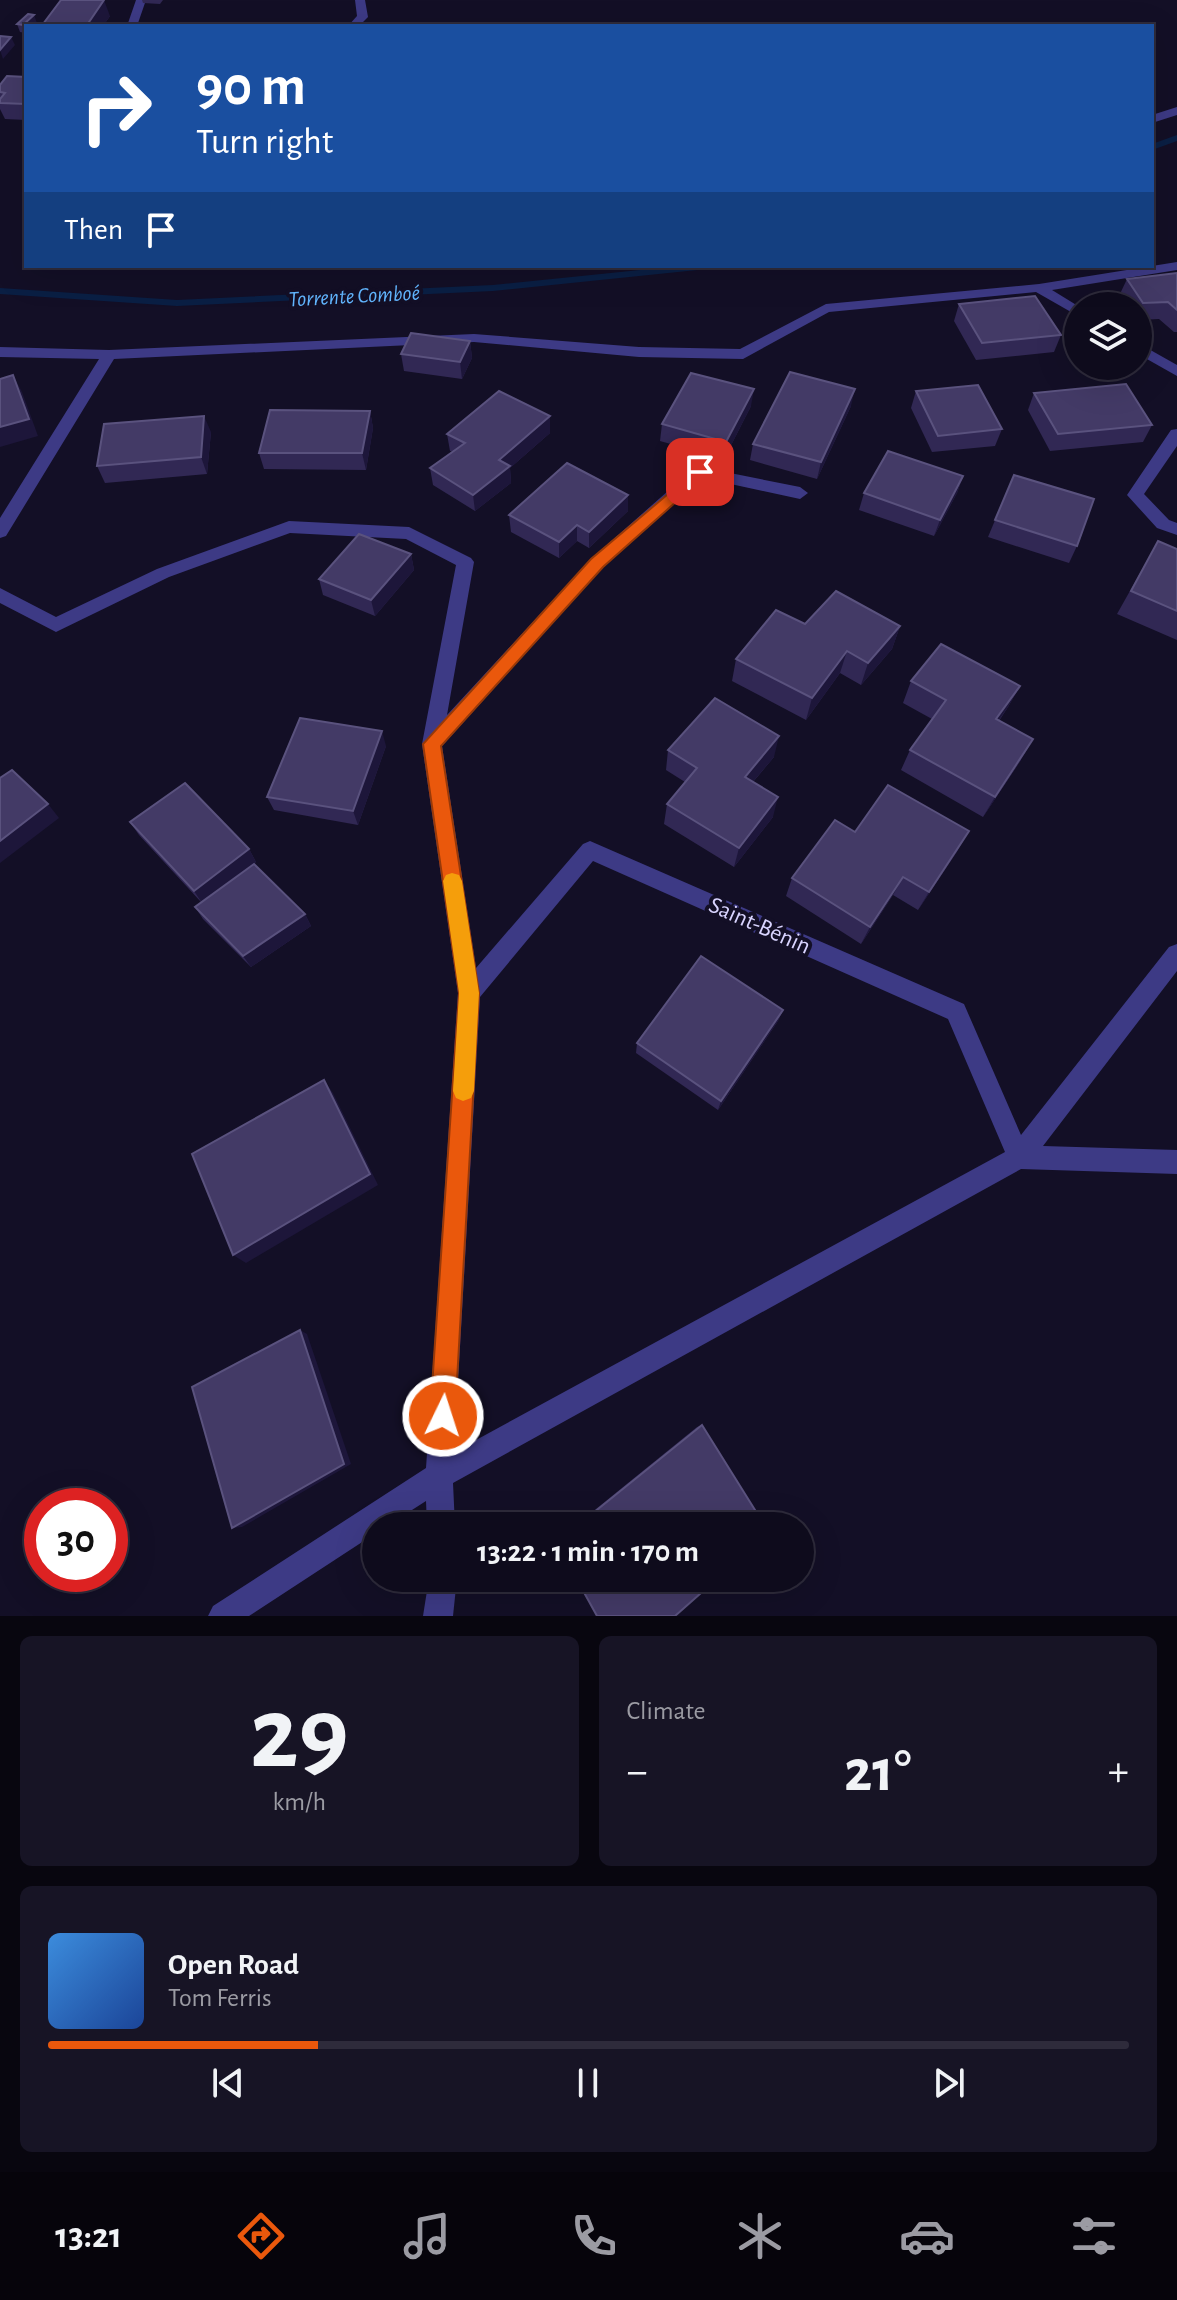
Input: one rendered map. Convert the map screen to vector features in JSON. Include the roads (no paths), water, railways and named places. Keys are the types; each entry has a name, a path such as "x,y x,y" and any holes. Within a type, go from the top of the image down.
{"street":[{"path":"133,24 141,0"},
{"path":"355,24 363,17 360,0"},
{"path":"1154,118 1177,111"},
{"path":"0,352 109,355 474,338 639,352 743,354 826,308 1039,288 1177,266"},
{"path":"1039,288 1064,303"},
{"path":"0,532 109,355"},
{"path":"1152,356 1177,371"},
{"path":"1177,434 1135,495 1163,524 1177,529"},
{"path":"432,744 597,563 700,472 800,493"},
{"path":"0,595 56,625 163,573 289,527 409,533 465,562 432,744 469,993 439,1476 440,1512"},
{"name":"Saint-Bénin","path":"469,993 590,850 956,1012 1019,1157"},
{"path":"223,1616 439,1476 1019,1157 1177,954"},
{"path":"1019,1157 1177,1162"},
{"path":"438,1616 441,1592"}],"waterway":[{"name":"Torrente Comboé","path":"1154,146 1177,138"},
{"name":"Torrente Comboé","path":"0,291 177,303 493,288 688,268"}]}
